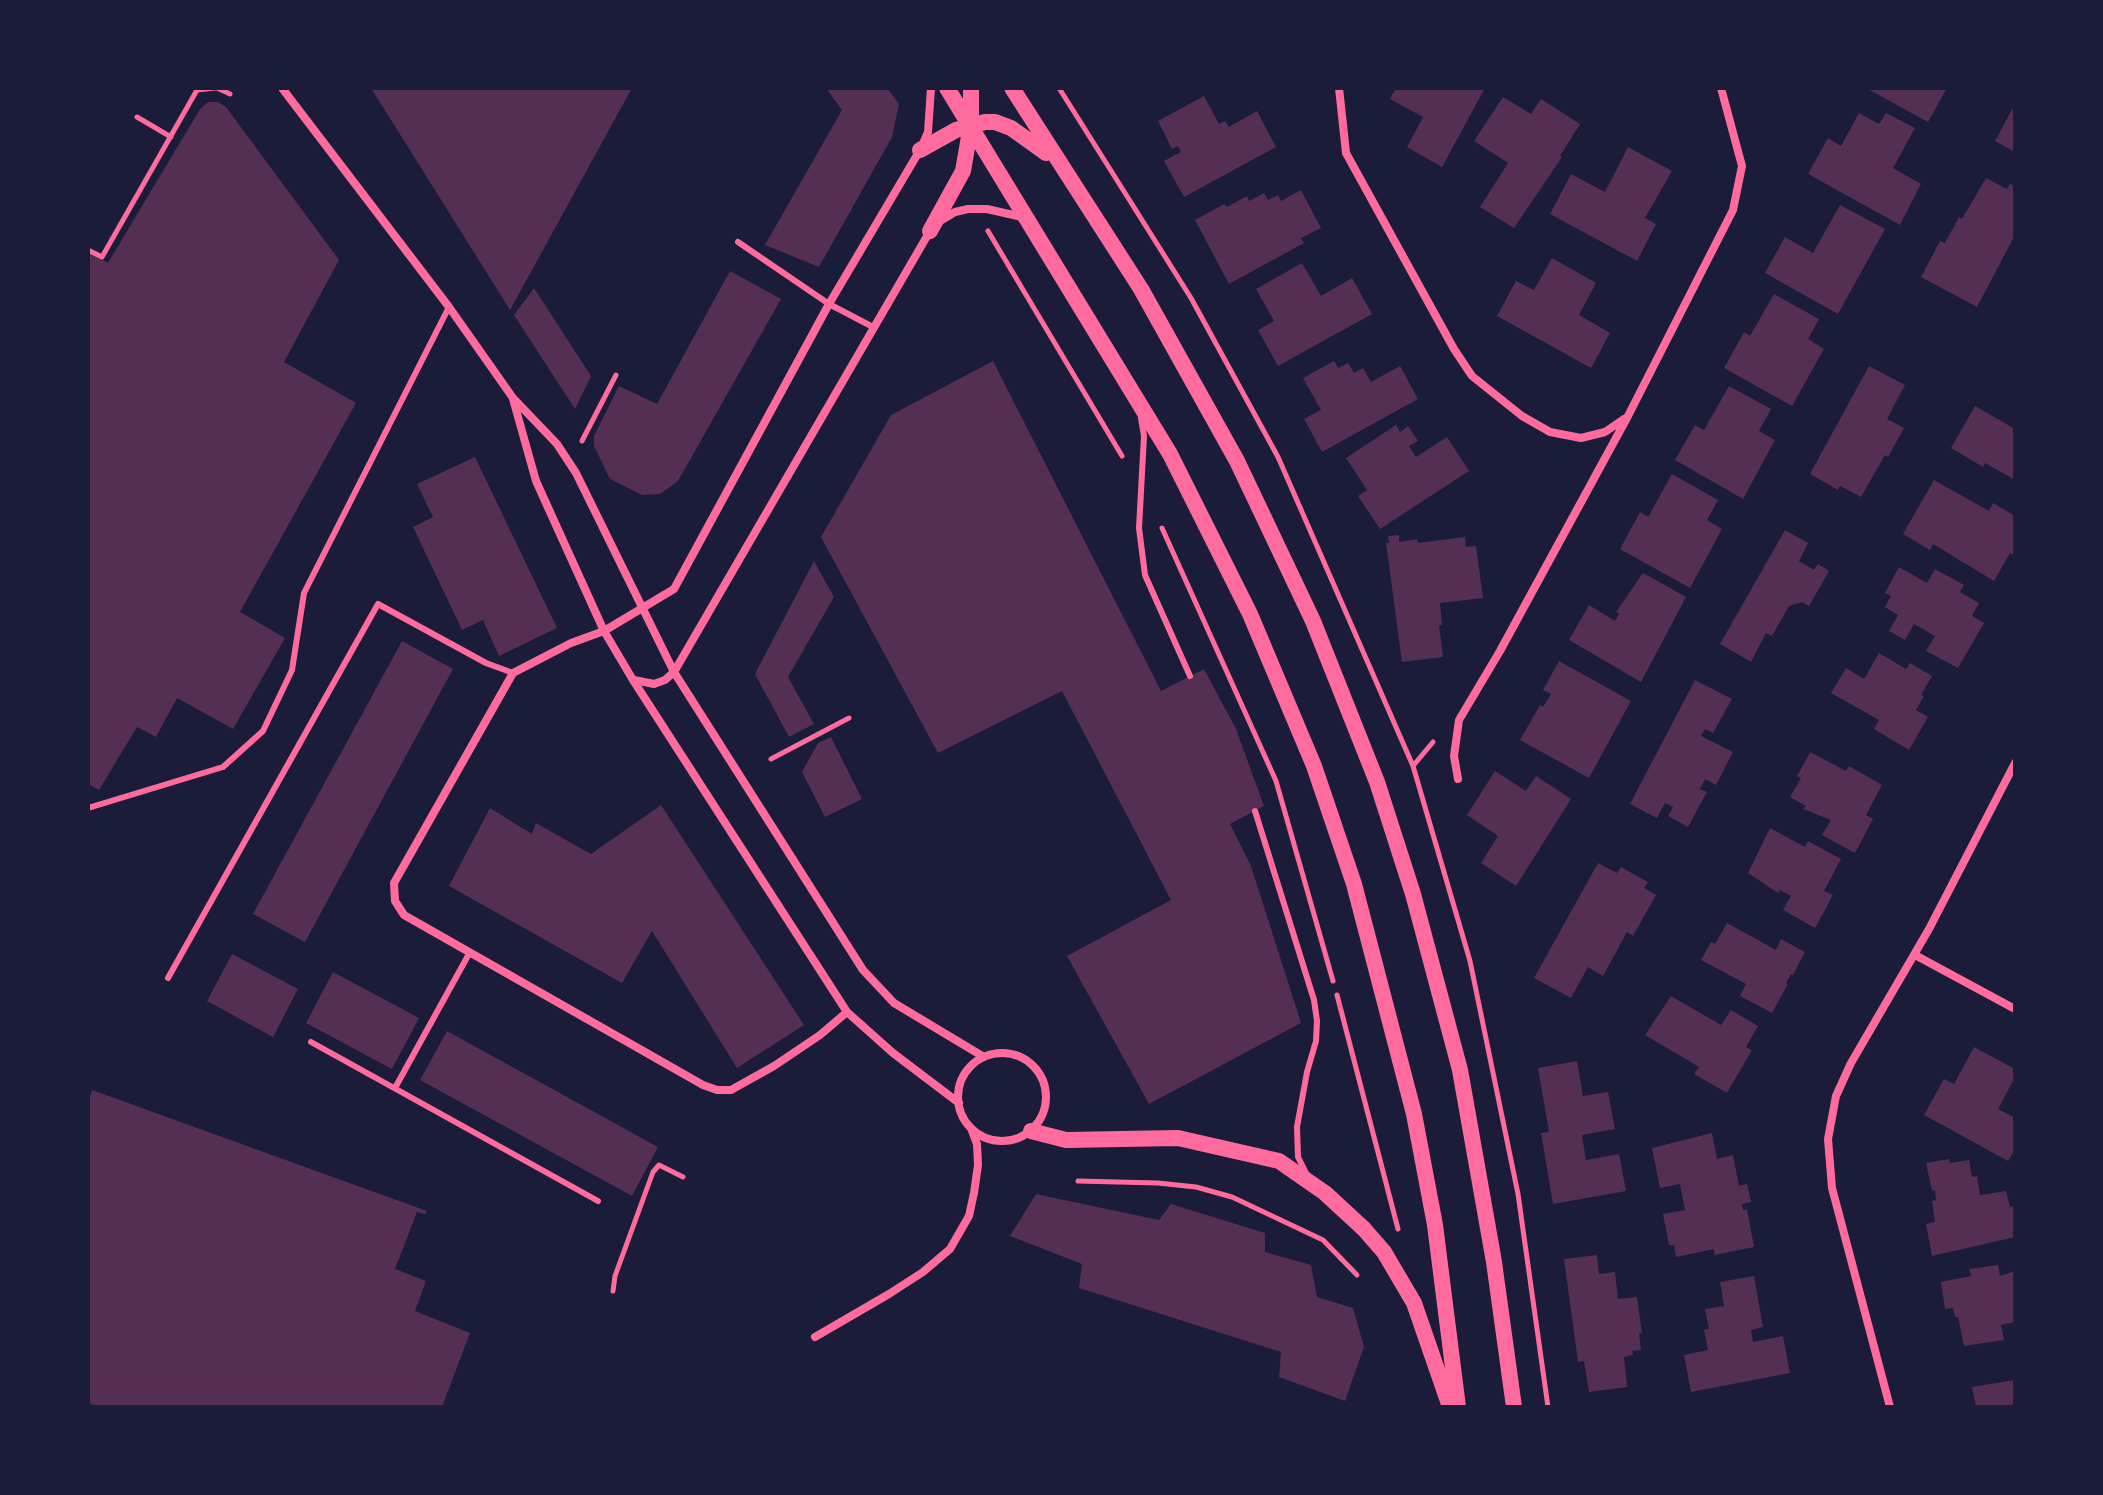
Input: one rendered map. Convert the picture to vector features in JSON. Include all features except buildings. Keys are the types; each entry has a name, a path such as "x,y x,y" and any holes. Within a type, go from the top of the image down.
{"main road":[{"path":"947,88 1170,454 1250,614 1314,766 1354,884 1414,1114 1435,1225 1458,1407"},
{"path":"930,231 959,183 967,157 971,88"},
{"path":"1012,88 1141,289 1237,461 1313,621 1377,782 1413,894 1460,1070 1494,1262 1514,1407"},
{"path":"920,150 943,136 971,125 995,122 1011,128 1057,162"},
{"path":"1031,1131 1066,1140 1178,1138 1279,1161 1311,1183 1364,1229 1400,1276 1414,1303 1450,1407"}],"street":[{"path":"282,88 449,307 513,398 557,444 576,473 674,672 863,970 894,1003 984,1057"},
{"path":"847,1012 820,1035 774,1066 731,1090 717,1090 404,915 395,901 394,883 513,673 571,643 604,631 674,589 829,304 920,150 928,132 931,88"},
{"path":"1339,88 1346,153 1472,376 1522,416 1550,432 1581,438 1605,432 1628,416"},
{"path":"1458,779 1454,756 1459,720 1628,416 1733,210 1742,166 1721,88"},
{"path":"633,680 654,684 674,672 930,231 943,218 968,209 1007,212 1027,219"},
{"path":"513,398 536,481 604,631 633,680 847,1012 893,1053 959,1103"},
{"path":"1890,1407 1832,1188 1828,1139 1836,1096 1851,1063 1915,955 2015,763"},
{"path":"1915,955 2015,1009"},
{"path":"997,1053 1024,1059 1043,1080 1046,1093 1045,1107 1031,1131 1007,1141 981,1136 962,1116 959,1103 959,1089 972,1065 997,1053"},
{"path":"815,1337 901,1287 940,1260 950,1249 969,1216 974,1193 978,1165 977,1144 971,1128"}],"lane":[{"path":"738,242 829,304 873,327"},
{"path":"88,808 223,767 263,731 292,670 304,593 449,307"},
{"path":"1140,405 1144,436 1139,528 1145,575 1190,676"},
{"path":"168,978 378,604 486,663 513,673"},
{"path":"1255,811 1314,1000 1316,1041 1297,1127 1298,1157 1311,1183"},
{"path":"395,1088 470,952"},
{"path":"311,1042 598,1201"}],"path":[{"path":"88,250 102,257 197,90 216,88 230,94"},
{"path":"137,117 171,137"},
{"path":"984,224 1153,508 1276,781 1372,1122 1400,1237"},
{"path":"582,441 616,375"},
{"path":"771,759 849,718"},
{"path":"613,1291 615,1276 653,1172 659,1165 683,1177"},
{"path":"1078,1181 1170,1184 1232,1197 1323,1240 1357,1275"}]}
